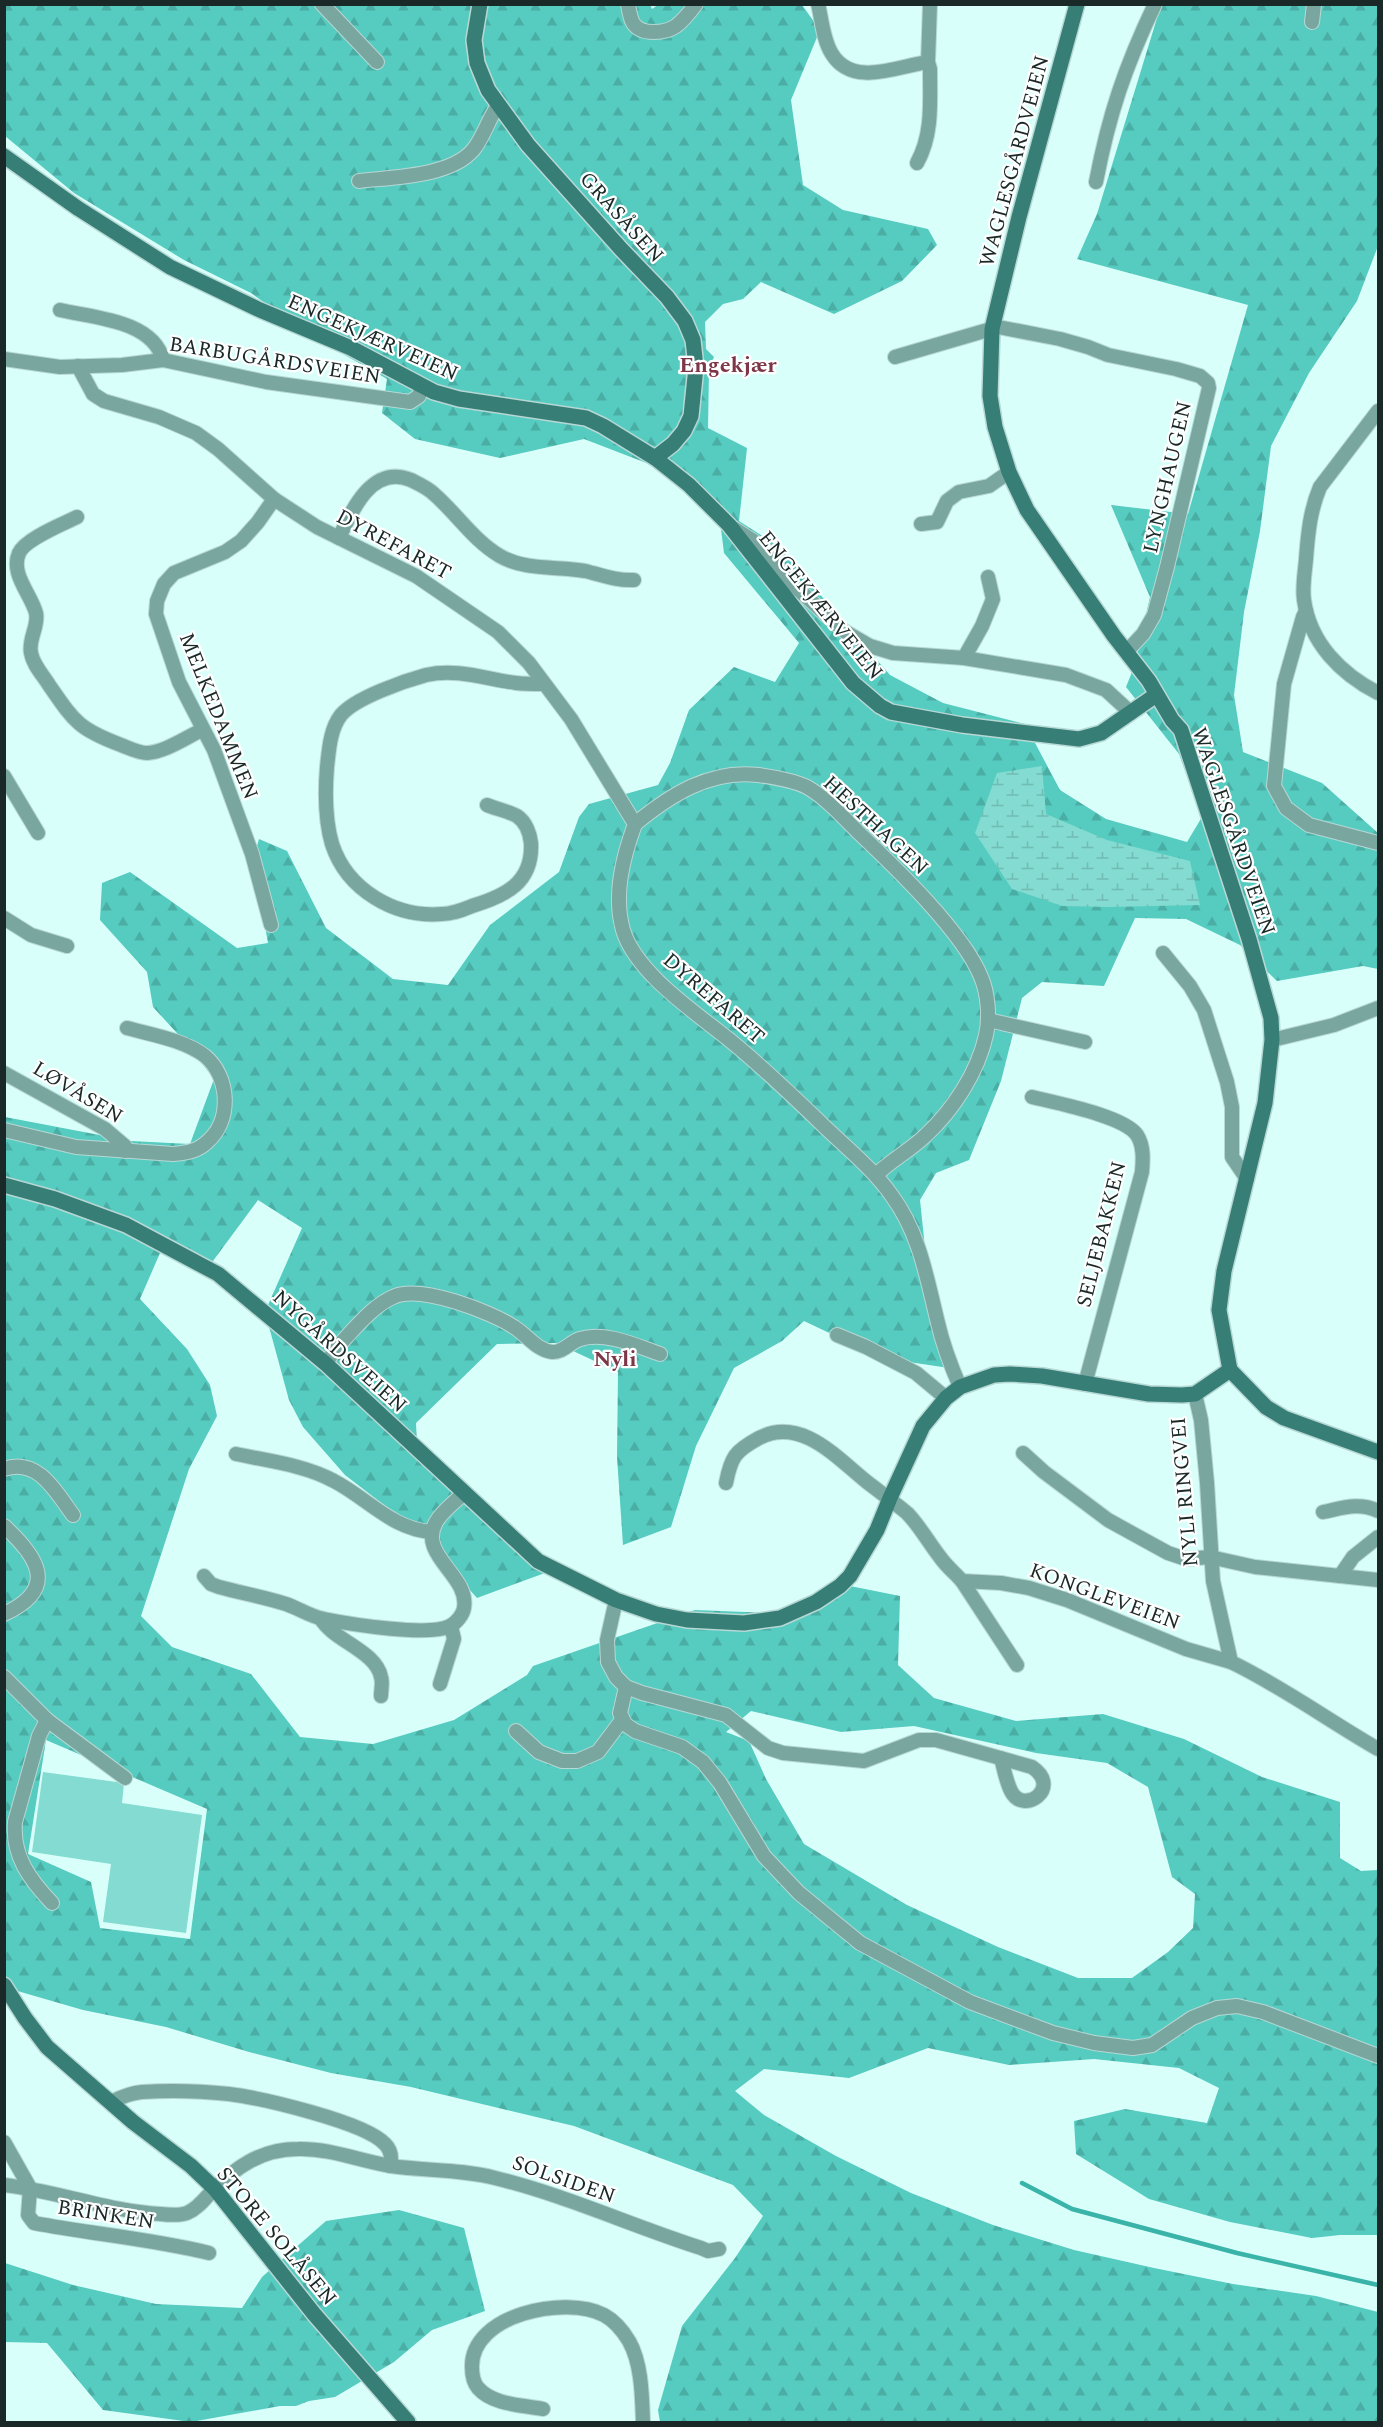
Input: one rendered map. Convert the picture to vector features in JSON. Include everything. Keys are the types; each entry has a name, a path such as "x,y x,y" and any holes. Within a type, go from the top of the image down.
{"main road":[{"name":"GRASÅSEN","path":"480,4 474,40 477,63 488,90 498,106 605,232 667,297 685,321 693,340 696,367 691,416 684,431 673,444 655,458"},
{"name":"WAGLESGÅRDVEIEN","path":"1077,4 1019,217 992,329 990,396 995,427 1009,472 1027,510 1149,681 1181,730 1249,939 1271,1018 1272,1040 1264,1103 1224,1271 1219,1310 1230,1370"},
{"name":"ENGEKJÆRVEIEN","path":"4,156 79,209 170,267 351,348 422,386 459,399 586,418 655,458 689,485 729,525 854,683 879,706 891,712 962,725 1079,739 1101,733 1156,695"},
{"name":"NYGÅRDSVEIEN","path":"4,1185 55,1198 126,1225 218,1274 326,1364 538,1561 616,1600 656,1614 687,1620 744,1623 780,1618 816,1602 840,1586 850,1576 878,1530 896,1483"},
{"path":"1195,1394 1230,1370 1266,1407 1284,1418 1378,1452"},
{"name":"NYLI RINGVEI","path":"896,1483 923,1426 946,1398 960,1387 994,1375 1042,1376 1149,1394 1195,1394"},
{"name":"STORE SOLÅSEN","path":"4,1984 25,2018 47,2047 215,2189 314,2314 408,2422"}],"street":[{"path":"322,4 377,62"},
{"path":"628,4 633,24 651,32 663,32 674,27 685,19 696,4"},
{"path":"818,4 832,55 850,70 863,73 877,72 928,62"},
{"path":"917,163 924,150 929,131 930,4"},
{"path":"1096,182 1116,95 1131,53 1155,4"},
{"path":"1312,22 1314,4"},
{"path":"359,181 429,172 458,164 474,150 498,106"},
{"path":"60,310 136,329 149,337 163,360"},
{"name":"LYNGHAUGEN","path":"992,329 998,327 1060,339 1108,355 1200,376 1208,383 1209,388 1200,429 1154,615 1143,634 1127,651"},
{"path":"895,357 992,329"},
{"name":"BARBUGÅRDSVEIEN","path":"4,359 60,367 122,365 163,360 266,382 410,402 418,396 422,386"},
{"path":"78,366 93,394 98,398 159,417 196,433 218,449 274,499"},
{"path":"1378,411 1320,488 1314,502 1309,522 1304,587 1306,611 1316,638 1336,664 1357,682 1378,693"},
{"path":"921,524 936,522 947,501 959,492 989,486 1009,472"},
{"path":"339,538 348,517 369,488 382,478 403,477 434,493 481,544 502,558 524,566 584,571 618,581 634,580"},
{"name":"DYREFARET","path":"274,499 339,538 416,576 474,613 511,644 529,663 571,719 635,824 620,877 619,909 623,932 634,951 669,992 781,1085 876,1175 894,1198 910,1225 924,1263 948,1358 960,1387"},
{"name":"MELKEDAMMEN","path":"272,925 252,854 213,750 170,660 156,614 157,601 164,584 174,573 225,552 241,541 274,499"},
{"path":"76,517 28,542 18,555 17,567 21,582 37,614 31,642 31,654 35,665 71,717 83,727 142,753 150,753 202,730"},
{"name":"ENGEKJÆRVEIEN","path":"729,525 755,542 790,582 844,631 870,646 893,654 964,658"},
{"path":"988,577 993,599 982,626 964,658 1066,675 1082,680 1106,690 1131,713"},
{"path":"1306,611 1302,617 1284,684 1274,786 1286,808 1309,825 1378,843"},
{"path":"487,805 518,817 530,835 531,856 527,873 511,890 494,899 445,914 422,914 399,910 379,901 356,883 342,865 332,844 325,788 329,745 340,716 349,708 374,694 427,675 456,673 516,683 543,684"},
{"name":"HESTHAGEN","path":"635,824 668,800 698,783 713,778 735,774 757,775 805,786 826,801 883,856 960,942 981,977 988,1020 980,1058 969,1080 926,1136 876,1175"},
{"path":"4,776 38,833"},
{"path":"4,918 31,935 67,946"},
{"path":"1163,953 1191,986 1204,1010 1227,1082 1232,1107 1232,1157 1246,1179"},
{"path":"1272,1040 1334,1025 1378,1008"},
{"path":"988,1020 1085,1042"},
{"name":"LØVÅSEN","path":"4,1130 76,1147 173,1154 186,1153 208,1142 219,1128 225,1096 218,1070 204,1056 186,1045 127,1028"},
{"name":"LØVÅSEN","path":"4,1073 105,1129 125,1146 125,1151"},
{"name":"SELJEBAKKEN","path":"1032,1097 1116,1121 1129,1127 1137,1136 1142,1147 1142,1172 1085,1384"},
{"path":"326,1364 329,1357 355,1327 378,1306 395,1296 408,1294 432,1296 483,1311 515,1327 533,1343 550,1352 559,1351 579,1339 592,1337 621,1341 660,1354"},
{"path":"837,1335 916,1373 946,1398"},
{"name":"NYLI RINGVEI","path":"1195,1394 1201,1420 1213,1581 1231,1662"},
{"path":"726,1483 734,1456 741,1448 764,1436 782,1432 795,1433 813,1440 839,1458 907,1514 942,1560 962,1581 1017,1665"},
{"path":"1023,1453 1044,1472 1108,1520 1168,1553 1186,1559 1210,1557 1255,1567 1378,1580"},
{"path":"236,1454 310,1471 334,1480 407,1527 432,1532"},
{"path":"4,1469 15,1466 38,1473 47,1479 73,1515"},
{"path":"204,1576 211,1584 219,1587 290,1605 321,1619 408,1629 433,1630 451,1626 460,1617 464,1608 463,1596 457,1582 435,1551 431,1541 436,1521 464,1492"},
{"path":"1323,1512 1356,1505 1367,1506 1378,1511"},
{"path":"4,1526 33,1556 39,1576 37,1587 30,1597 4,1614"},
{"path":"1340,1576 1353,1557 1378,1537"},
{"name":"KONGLEVEIEN","path":"962,1581 1029,1588 1067,1600 1186,1649 1231,1662"},
{"path":"616,1600 607,1640 608,1662 616,1677 626,1687 726,1715 768,1748 783,1753 864,1761 919,1740 936,1740 1001,1758"},
{"path":"321,1619 326,1628 375,1665 381,1677 381,1696"},
{"path":"440,1684 454,1639 451,1626"},
{"path":"1231,1662 1269,1680 1342,1729 1378,1749"},
{"path":"4,1677 47,1720 125,1778"},
{"path":"626,1687 620,1713 622,1720 635,1731 682,1747 703,1762 720,1783 746,1828 775,1869 799,1893 860,1943 970,2002 1053,2033 1094,2043 1133,2048 1152,2045 1192,2018 1217,2008 1237,2006 1263,2012 1378,2056"},
{"path":"47,1720 35,1751 14,1833 26,1873 52,1903"},
{"path":"516,1731 539,1752 562,1761 577,1761 598,1752 622,1720"},
{"path":"111,2102 141,2092 205,2092 267,2102 369,2132 390,2150 390,2166"},
{"name":"BRINKEN","path":"4,2142 30,2188 28,2215 34,2223 181,2246 209,2253"},
{"name":"SOLSIDEN","path":"215,2189 231,2172 250,2159 271,2152 295,2149 318,2150 390,2166 492,2177 526,2186 708,2251 719,2249"},
{"name":"BRINKEN","path":"4,2186 30,2188 132,2213 174,2215 196,2208 215,2189"},
{"path":"543,2409 501,2401 490,2397 477,2387 472,2377 472,2359 475,2351 486,2335 497,2326 522,2313 552,2307 586,2309 604,2315 618,2326 630,2343 640,2383 643,2422"}],"green space":[{"path":"650,4 652,9 659,4 802,5 820,30 791,100 803,185 843,210 928,229 937,245 902,281 834,314 761,282 743,299 723,304 705,322 706,349 714,357 709,369 708,428 747,448 739,521 778,546 890,675 943,703 1025,724 1060,790 1106,819 1187,842 1202,817 1179,754 1126,687 1134,667 1150,597 1111,505 1188,514 1248,305 1077,259 1097,214 1161,5 1378,5 1378,246 1357,301 1309,373 1271,446 1260,531 1244,612 1234,695 1243,752 1322,783 1378,833 1378,969 1363,966 1277,981 1240,945 1186,919 1135,918 1104,986 1042,982 1022,998 1001,1081 969,1160 936,1173 920,1200 929,1286 949,1368 882,1358 804,1321 782,1341 734,1368 696,1446 671,1527 623,1545 617,1457 618,1372 556,1343 497,1344 416,1423 417,1445 553,1570 477,1598 414,1528 345,1475 303,1427 289,1400 265,1312 302,1228 258,1200 207,1269 160,1253 140,1299 187,1349 210,1385 217,1416 189,1469 141,1616 172,1647 251,1674 300,1737 373,1744 454,1720 527,1675 533,1666 695,1610 769,1613 845,1585 900,1596 898,1665 934,1698 1016,1721 1103,1714 1184,1739 1262,1777 1340,1802 1340,1858 1361,1871 1378,1870 1378,2235 1312,2238 1230,2222 1149,2199 1076,2154 1074,2121 1125,2109 1207,2123 1219,2088 1179,2068 1094,2059 1009,2065 928,2048 849,2078 764,2069 735,2091 764,2115 836,2156 911,2193 993,2225 1074,2250 1233,2284 1316,2296 1378,2312 1378,2422 660,2422 658,2410 682,2326 735,2258 763,2216 733,2185 574,2126 411,2087 331,2073 166,2027 83,2010 14,1990 5,1979 5,1117 131,1141 190,1144 214,1079 187,1044 153,1007 147,972 100,920 102,883 130,872 237,948 268,943 253,860 259,839 287,851 326,928 393,979 448,985 490,925 559,872 579,817 589,804 658,785 670,763 689,710 734,667 775,682 799,643 724,553 719,513 649,464 584,439 500,458 415,439 382,413 387,379 313,337 251,293 184,260 74,193 5,136 4,5","holes":["751,1711 841,1732 914,1726 1036,1753 1107,1763 1148,1787 1172,1877 1195,1894 1193,1928 1168,1952 1132,1978 1078,1978 998,1947 907,1905 804,1844 766,1779 749,1741 726,1732","46,1740 207,1809 190,1939 100,1928 91,1882 28,1854"]},
{"path":"1042,766 1046,814 1107,840 1190,861 1200,905 1062,906 1012,889 975,833 997,773"},
{"path":"43,1772 124,1783 122,1803 202,1815 186,1933 103,1922 111,1864 32,1852"},
{"path":"399,2210 464,2228 485,2311 432,2330 394,2362 335,2397 309,2401 296,2406 280,2406 191,2422 103,2410 47,2343 5,2342 5,2263 73,2285 156,2304 242,2308 262,2277 326,2221"}],"waterway":[{"path":"1022,2183 1072,2209 1237,2253 1378,2285"}],"district":[{"name":"Engekjær","path":"728,364"},
{"name":"Nyli","path":"615,1358"}]}
